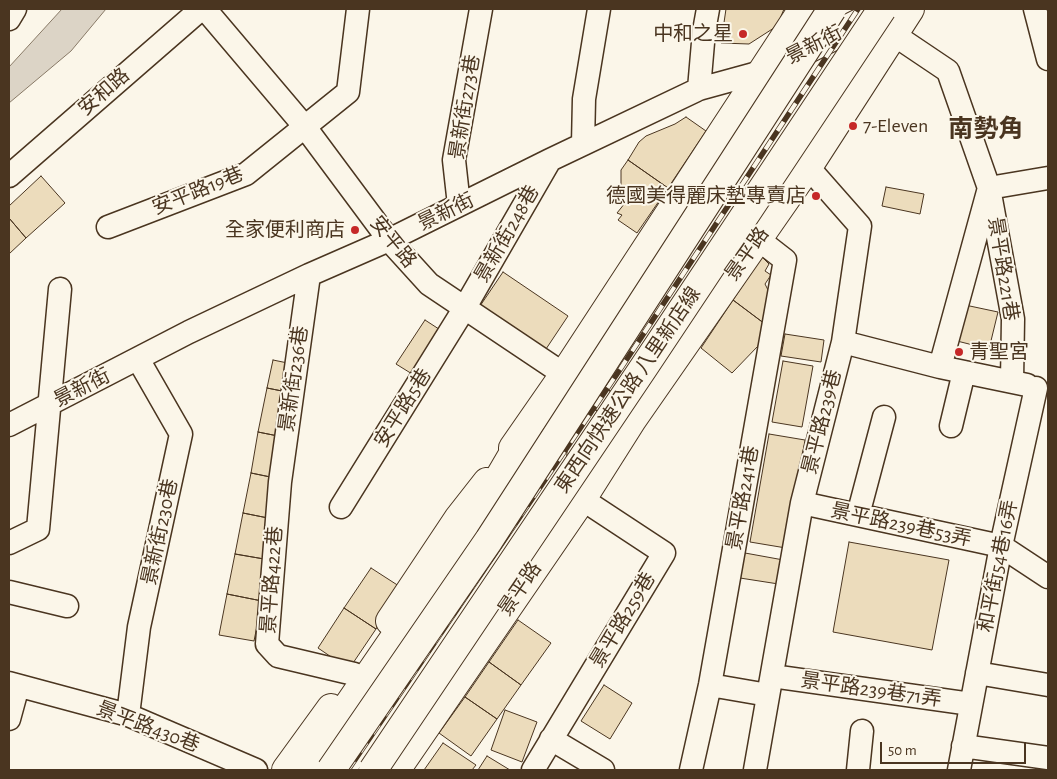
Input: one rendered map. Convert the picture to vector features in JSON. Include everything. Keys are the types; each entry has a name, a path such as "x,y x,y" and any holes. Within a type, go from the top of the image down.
{"main road":[{"name":"景平路","path":"286,770 354,674 458,519 527,430 803,9"},
{"name":"東西向快速公路 八里新店線","path":"331,770 489,540 832,9"},
{"name":"東西向快速公路 八里新店線","path":"373,770 628,392 882,9"},
{"name":"景平路","path":"396,770 582,499 632,420 808,168 890,21 910,9"},
{"name":"景新街","path":"761,72 890,21"},
{"name":"景平路","path":"352,770 534,504 552,457 563,376"},
{"path":"304,770 472,526 527,430"}],"street":[{"path":"9,19 15,9"},
{"name":"安和路","path":"9,176 201,9"},
{"name":"安平路","path":"205,9 305,127 390,240 429,284 563,376 632,420"},
{"name":"安平路19巷","path":"108,227 246,174 348,92 358,9"},
{"name":"景新街273巷","path":"459,205 454,160 481,9"},
{"path":"583,144 584,99 599,9"},
{"path":"700,89 704,30 708,9"},
{"path":"1035,9 1048,59"},
{"name":"景平路221巷","path":"890,21 948,71 989,188 1014,319 1012,381"},
{"name":"景新街","path":"9,425 189,332 309,275 390,240 550,160 700,89 761,72"},
{"name":"景新街248巷","path":"464,309 550,160"},
{"name":"景平路239巷","path":"755,770 802,503 843,342 860,226 808,168"},
{"name":"景平路221巷","path":"989,188 1048,178"},
{"name":"景平路221巷","path":"940,367 989,188"},
{"name":"景平路241巷","path":"692,770 710,685 786,260 758,239"},
{"name":"景新街236巷","path":"280,482 309,275"},
{"path":"9,543 38,529 60,290"},
{"name":"安平路5巷","path":"341,507 464,309"},
{"path":"843,342 940,367 1012,381 1042,390"},
{"name":"景新街230巷","path":"128,715 139,627 181,434 138,359"},
{"path":"951,426 964,372"},
{"name":"和平街54巷16弄","path":"959,770 1000,546 1042,390"},
{"path":"858,516 884,417"},
{"name":"景平路422巷","path":"280,482 267,644 278,656 354,674"},
{"name":"景平路259巷","path":"532,770 664,553 582,499"},
{"name":"景平路239巷53弄","path":"802,503 1000,546"},
{"path":"1000,546 1048,577"},
{"path":"9,592 67,606"},
{"path":"977,674 1048,685"},
{"path":"9,719 13,684"},
{"name":"景平路430巷","path":"13,684 128,715 256,770"},
{"name":"景平路239巷71弄","path":"710,685 770,686 971,704"},
{"path":"858,770 862,731"},
{"path":"551,739 603,770"},
{"path":"963,746 1048,758"}],"shaded area":[{"path":"62,9 106,9 71,51 9,103 9,67"}],"building":[{"name":"中和之星","path":"726,9 784,9 777,26 749,44 721,43"},
{"path":"686,117 706,131 668,188 628,160 639,142 646,136 675,124"},
{"path":"628,160 668,188 637,233 618,220 622,215 617,213 625,203 621,200 621,170"},
{"path":"41,176 65,203 26,238 9,218 9,206"},
{"path":"886,187 924,194 920,214 882,206"},
{"path":"9,218 26,238 9,254"},
{"path":"762,257 769,264 765,271 771,275 765,284 770,294 765,324 733,300"},
{"path":"503,272 568,316 546,349 480,306"},
{"path":"733,300 765,324 758,346 732,373 701,348"},
{"path":"965,305 998,312 989,349 957,341"},
{"path":"425,320 445,333 417,377 396,364"},
{"path":"785,334 824,340 821,362 781,356"},
{"path":"273,360 307,367 302,395 267,388"},
{"path":"783,361 813,366 802,427 772,422"},
{"path":"267,388 302,395 293,439 258,432"},
{"path":"258,432 293,439 285,480 251,473"},
{"path":"769,434 805,440 786,548 750,542"},
{"path":"251,473 285,480 278,520 243,513"},
{"path":"243,513 278,520 270,560 235,554"},
{"path":"849,542 949,560 932,650 833,632"},
{"path":"745,553 789,561 785,585 740,578"},
{"path":"235,554 270,560 262,601 227,594"},
{"path":"371,568 402,588 376,629 344,608"},
{"path":"227,594 262,601 254,641 219,635"},
{"path":"344,608 376,629 349,669 318,648"},
{"path":"518,620 551,643 521,685 489,662"},
{"path":"489,662 521,685 497,719 465,697"},
{"path":"604,685 632,703 610,739 581,721"},
{"path":"465,697 497,719 471,756 439,733"},
{"path":"505,710 537,722 522,762 491,750"},
{"path":"443,743 476,765 472,770 424,770"},
{"path":"487,756 510,770 478,770"}],"railway":[{"path":"348,770 619,371 858,9"},
{"path":"361,770 628,378 870,9"}],"place":[{"name":"中和之星","path":"743,34"},
{"name":"7-Eleven","path":"853,126"},
{"name":"德國美得麗床墊專賣店","path":"816,196"},
{"name":"全家便利商店","path":"355,230"},
{"name":"青聖宮","path":"959,352"}],"district":[{"name":"南勢角","path":"986,129"}]}
